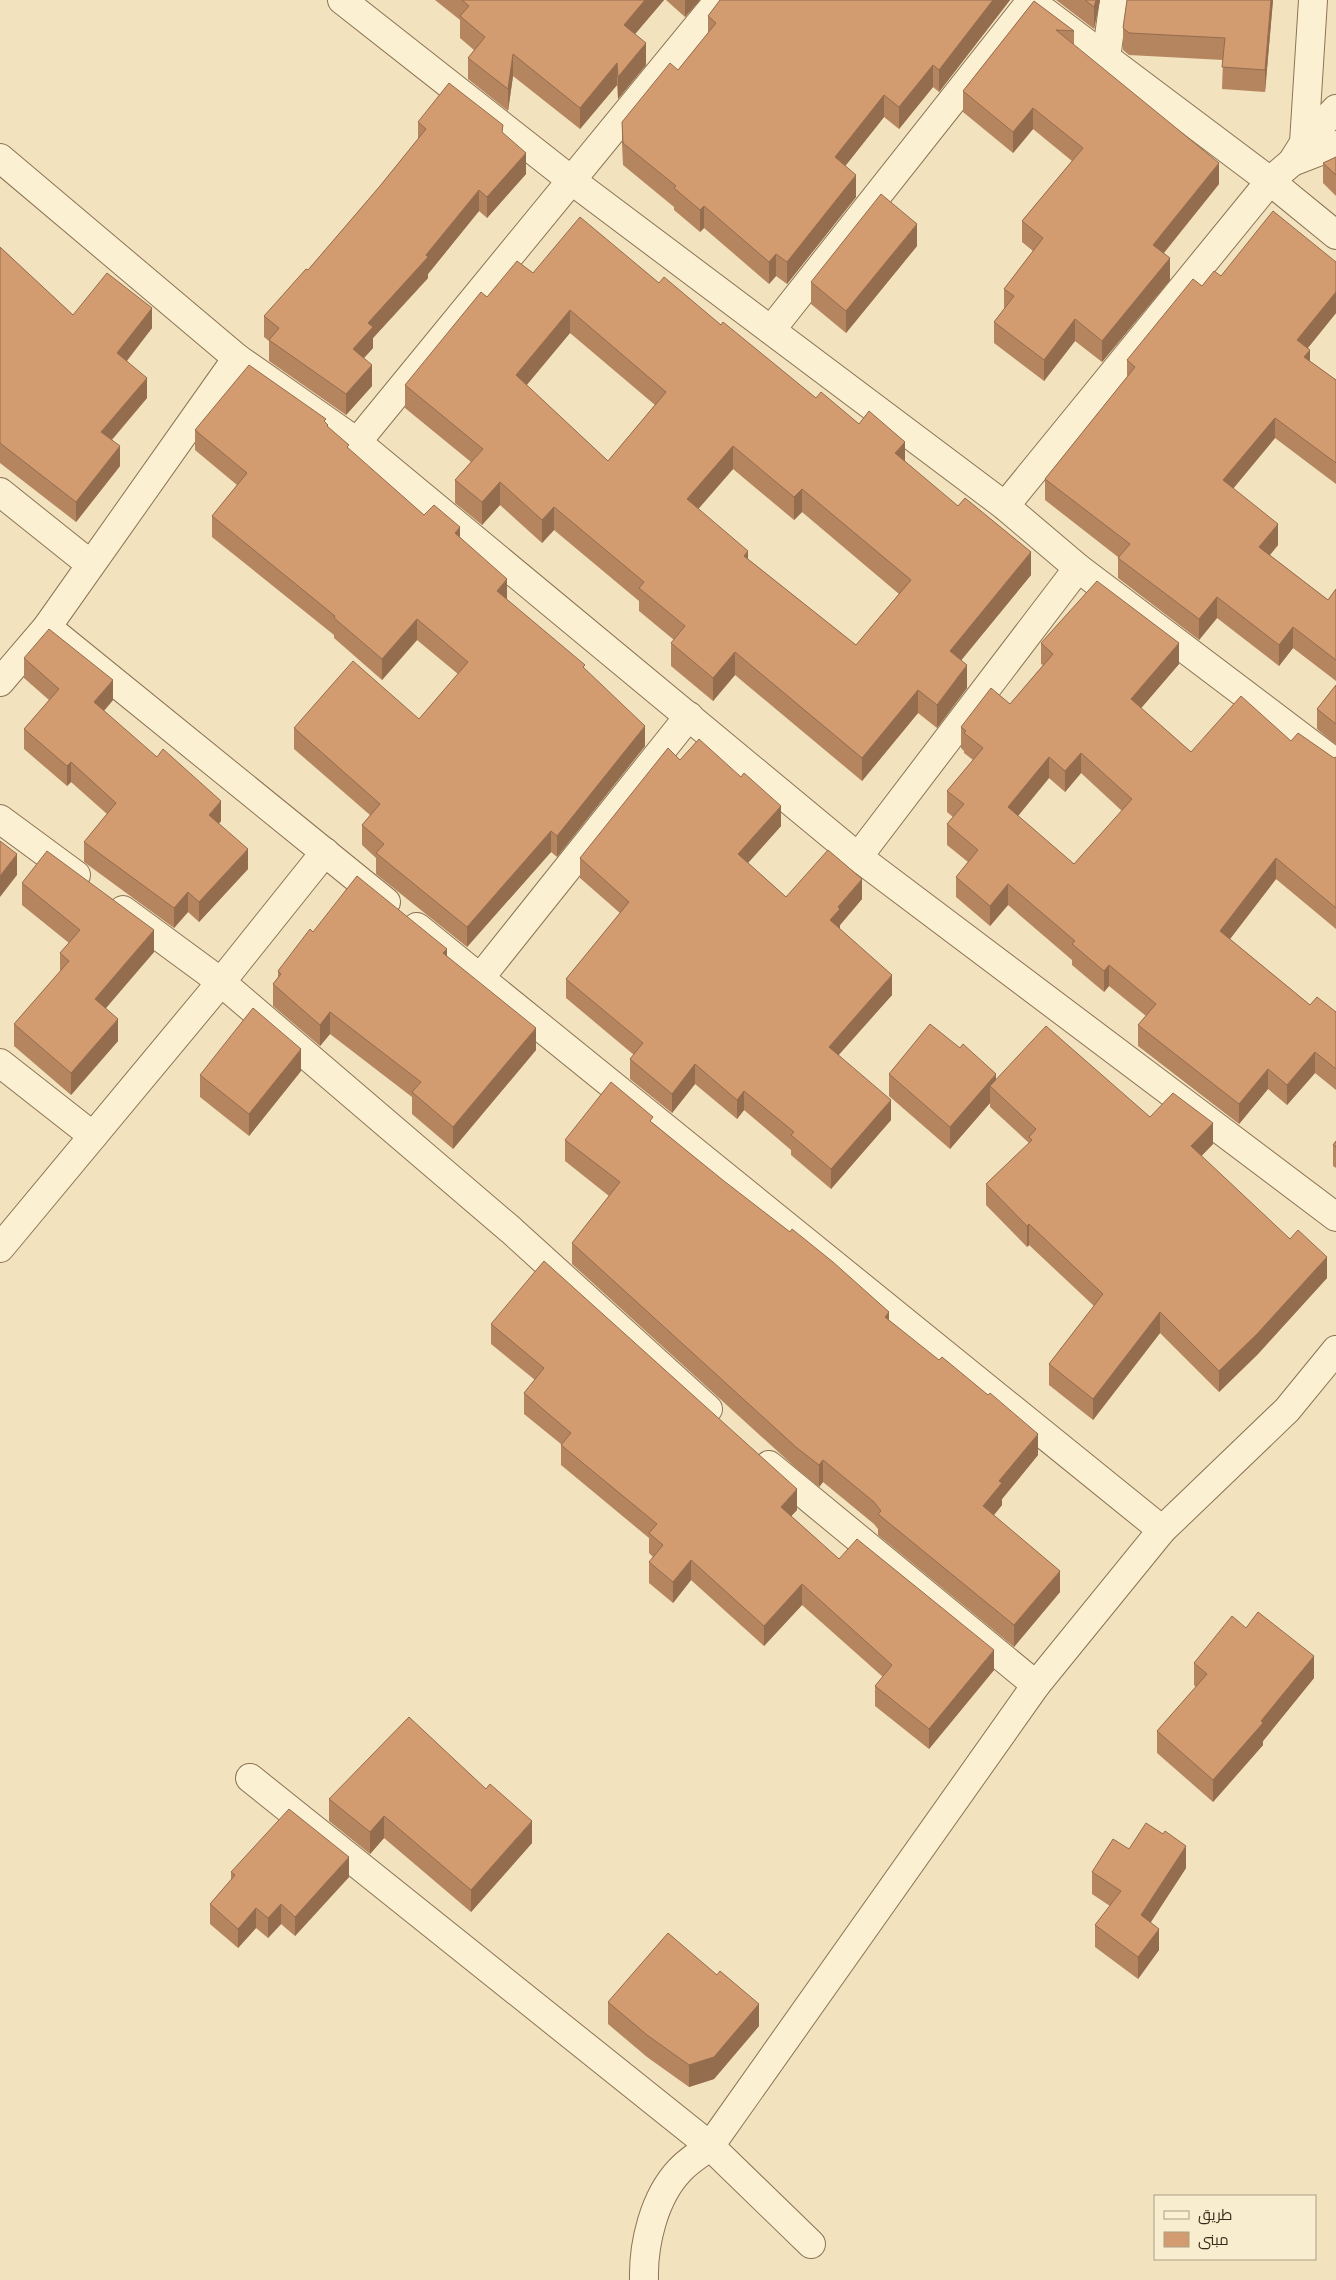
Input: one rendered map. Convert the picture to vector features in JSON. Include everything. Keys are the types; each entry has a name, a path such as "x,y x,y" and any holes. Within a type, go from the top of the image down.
{"street":[{"path":"342,0 571,180 1005,506 1078,568 1336,763"},
{"path":"357,442 719,0"},
{"path":"771,330 1030,0 1270,181 1336,235"},
{"path":"1106,58 1114,0"},
{"path":"1298,153 1313,0"},
{"path":"1005,506 1270,181 1298,153 1336,109"},
{"path":"1298,153 1336,145"},
{"path":"0,158 237,358 357,442 858,857 1336,1217"},
{"path":"0,682 47,627 237,358"},
{"path":"0,492 90,564"},
{"path":"858,857 1078,568"},
{"path":"47,627 1162,1530"},
{"path":"480,978 689,716"},
{"path":"0,819 221,982 511,1230 729,1428"},
{"path":"0,1248 221,982 325,852"},
{"path":"0,1063 93,1136"},
{"path":"644,2280 647,2245 655,2210 663,2192 680,2170 710,2146 1036,1685 1162,1530 1287,1410 1336,1350"},
{"path":"751,1448 795,1488 1036,1685"},
{"path":"250,1778 710,2146 812,2244"}],"building":[{"path":"462,0 645,0 624,25 646,43 618,77 617,63 580,108 513,54 508,89 468,58 485,37 460,16 469,6"},
{"path":"720,0 993,0 939,70 933,65 899,107 884,95 835,157 856,175 787,262 776,254 769,262 704,206 700,210 674,188 676,186 623,143 622,122 670,63 678,70 716,23 708,16"},
{"path":"1085,0 1096,0 1094,7"},
{"path":"1127,0 1271,0 1265,70 1222,67 1225,38 1129,33 1123,28"},
{"path":"1034,1 1074,31 1056,30 1219,163 1153,245 1170,258 1102,341 1075,319 1044,360 994,322 1014,296 1004,289 1043,238 1022,221 1083,148 1033,108 1013,132 963,91"},
{"path":"449,83 503,125 502,132 526,153 487,197 479,190 426,255 428,257 368,323 373,327 353,349 372,365 346,394 269,340 279,328 264,316 306,269 308,270 426,129 418,122"},
{"path":"1336,157 1336,175 1323,163"},
{"path":"881,194 917,224 846,311 811,282"},
{"path":"1273,211 1336,262 1336,292 1297,340 1310,350 1304,357 1336,380 1336,463 1275,418 1223,480 1278,524 1259,547 1328,600 1336,589 1336,660 1293,627 1279,645 1217,597 1199,619 1118,558 1130,544 1045,479 1135,367 1127,360 1193,279 1202,286 1214,271 1221,276"},
{"path":"580,217 659,283 664,277 721,325 723,322 816,398 821,392 859,424 869,411 905,442 895,453 958,506 965,498 1031,552 950,651 967,665 937,705 918,690 862,758 735,652 713,678 671,643 685,626 639,588 644,582 554,507 542,520 500,482 482,502 455,480 483,449 405,385 481,292 487,297 517,261 533,273","holes":["570,310 666,392 608,461 516,375","733,446 794,497 802,489 911,580 856,645 744,556 748,551 687,499"]},
{"path":"0,247 73,315 107,273 152,308 117,353 147,378 101,432 120,446 76,502 0,443"},
{"path":"249,365 326,419 324,421 327,426 349,445 347,447 424,515 434,505 460,527 455,533 507,579 497,591 585,665 583,667 645,726 557,836 551,831 467,927 376,853 384,844 362,825 380,804 294,728 353,661 419,719 468,662 417,619 382,659 334,618 335,616 212,516 247,473 195,430"},
{"path":"1097,581 1179,643 1131,699 1191,752 1241,696 1291,741 1298,733 1334,758 1336,757 1336,908 1276,858 1220,931 1310,1005 1317,997 1336,1012 1336,1069 1315,1052 1287,1085 1268,1069 1239,1104 1138,1025 1156,1004 1109,965 1104,971 1072,944 1075,941 1008,884 990,906 956,877 978,850 947,824 964,804 947,791 983,748 964,733 966,731 961,727 991,688 1010,704 1053,654 1041,643","holes":["1081,753 1132,799 1074,864 1008,807 1049,757 1065,771"]},
{"path":"49,629 113,680 94,702 157,757 163,749 221,801 209,815 248,849 199,902 188,892 174,908 84,842 116,803 71,762 67,766 24,729 59,689 24,658"},
{"path":"1336,685 1336,724 1317,709"},
{"path":"699,739 741,777 744,773 781,806 738,854 786,897 828,850 862,879 838,907 840,909 830,920 892,975 829,1047 891,1100 831,1169 791,1135 794,1132 744,1091 737,1100 695,1064 672,1094 630,1059 643,1043 566,979 629,902 580,858 668,748 680,760"},
{"path":"0,841 17,854 0,876"},
{"path":"47,851 154,930 95,999 118,1019 71,1073 14,1024 69,961 60,953 80,930 22,883"},
{"path":"357,876 447,949 443,953 536,1028 453,1127 412,1092 421,1082 330,1012 320,1025 273,984 281,974 278,971 310,929 313,932"},
{"path":"253,1008 301,1049 249,1114 200,1075"},
{"path":"930,1024 960,1048 963,1044 996,1074 950,1127 889,1074"},
{"path":"1046,1026 1150,1117 1173,1093 1213,1123 1191,1146 1290,1239 1298,1230 1327,1257 1258,1333 1219,1371 1160,1312 1093,1399 1049,1364 1103,1294 1029,1224 1027,1226 986,1184 1032,1140 1029,1137 1036,1129 990,1086"},
{"path":"611,1082 653,1117 650,1121 724,1181 790,1232 792,1229 833,1262 889,1312 885,1317 939,1360 942,1357 988,1395 990,1393 1038,1434 999,1481 1002,1483 983,1506 1060,1571 1014,1625 878,1514 881,1511 874,1502 823,1460 819,1465 797,1448 572,1243 620,1182 565,1140"},
{"path":"544,1261 797,1489 781,1507 839,1559 857,1539 994,1650 929,1729 875,1686 892,1665 802,1584 764,1626 691,1560 673,1582 649,1562 663,1545 649,1533 657,1524 561,1445 571,1433 524,1393 544,1368 491,1324"},
{"path":"1258,1612 1314,1656 1261,1721 1263,1723 1213,1780 1157,1731 1207,1674 1194,1663 1232,1616 1246,1628"},
{"path":"409,1717 486,1789 490,1784 532,1821 471,1890 384,1816 370,1832 329,1799"},
{"path":"289,1809 349,1857 295,1917 281,1904 268,1918 256,1908 238,1929 210,1904 235,1875 231,1872"},
{"path":"1146,1823 1163,1834 1165,1831 1186,1846 1141,1915 1159,1929 1138,1957 1095,1925 1121,1891 1092,1872 1113,1839 1129,1849"},
{"path":"668,1933 717,1975 720,1971 759,2004 714,2057 689,2065 647,2035 608,2002"}]}
